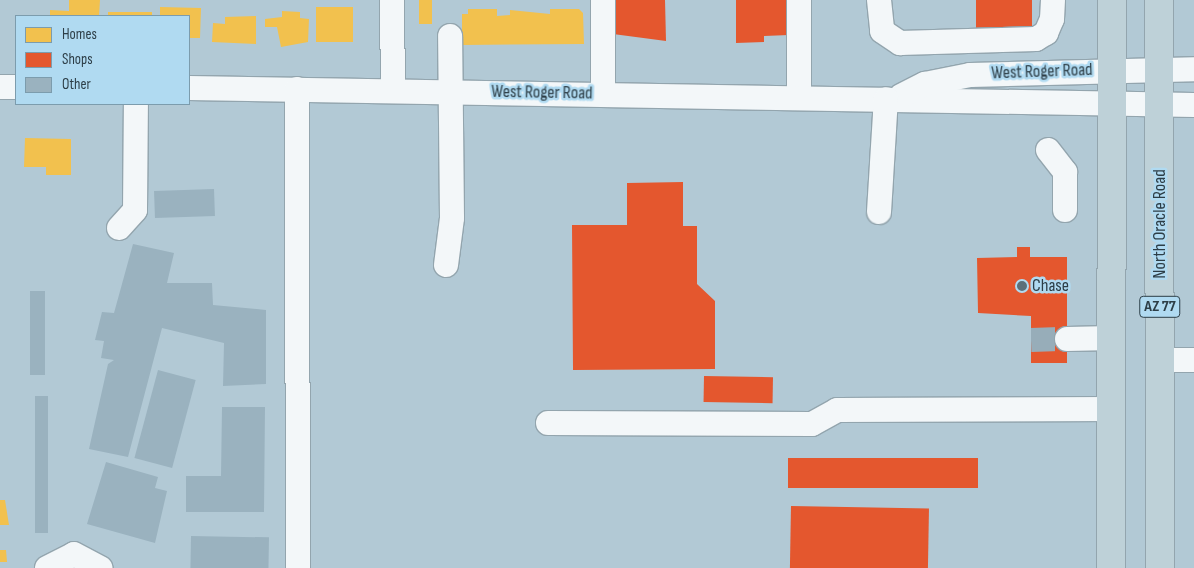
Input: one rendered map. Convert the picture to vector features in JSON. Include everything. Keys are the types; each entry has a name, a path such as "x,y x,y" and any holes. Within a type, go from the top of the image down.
{"highway":[{"path":"1112,0 1112,568"},
{"name":"North Oracle Road","path":"1159,0 1161,104 1160,568"}],"street":[{"path":"392,0 393,90"},
{"path":"603,0 603,94"},
{"path":"799,0 799,98"},
{"path":"879,0 882,31 900,43 1036,39 1046,33 1052,20 1053,0"},
{"path":"446,265 452,218 450,36"},
{"name":"West Roger Road","path":"890,99 925,84 970,76 1112,70 1194,69"},
{"path":"0,87 15,87"},
{"name":"West Roger Road","path":"190,88 1194,105"},
{"path":"297,89 298,568"},
{"path":"879,212 890,99"},
{"path":"119,228 136,210 136,105"},
{"path":"1048,150 1065,172 1065,210"},
{"path":"1067,339 1112,338"},
{"path":"1160,360 1194,360"},
{"path":"548,423 812,424 837,410 1112,409"},
{"path":"47,568 74,554 100,568"}],"building: Homes":[{"path":"69,0 100,0 99,15 50,15 50,10 69,11"},
{"path":"419,0 432,0 432,24 419,24"},
{"path":"160,7 201,8 200,38 190,38 190,15 160,15"},
{"path":"316,7 353,7 353,42 316,42"},
{"path":"468,9 497,9 497,16 510,15 510,10 550,14 550,9 579,9 583,13 584,44 462,45 462,14 468,14"},
{"path":"282,11 300,12 300,18 309,19 308,42 281,47 277,27 265,27 265,19 282,17"},
{"path":"108,12 152,12 152,15 108,15"},
{"path":"256,16 256,44 212,42 213,23 225,24 225,17"},
{"path":"25,138 71,139 71,175 46,175 46,167 24,167"},
{"path":"0,500 5,500 9,525 0,525"},
{"path":"0,550 6,550 7,562 0,562"}],"building: Shops":[{"path":"613,0 665,0 666,41 613,34"},
{"path":"736,0 788,0 789,35 764,36 764,42 736,43"},
{"path":"976,0 1032,0 1032,33 976,33"},
{"path":"683,182 683,226 697,226 697,284 715,301 715,369 573,370 572,225 627,225 627,183"},
{"name":"Chase","path":"1017,247 1030,247 1030,257 1067,257 1067,363 1031,363 1031,316 978,313 977,258 1017,257"},
{"path":"704,376 773,377 773,403 704,402"},
{"path":"788,458 978,458 978,488 788,488"},
{"path":"791,506 929,508 928,568 790,568"}],"building: Other":[{"path":"214,189 215,216 155,218 154,191"},
{"path":"133,244 174,253 167,283 212,283 213,305 266,310 266,384 223,386 224,343 162,328 128,457 89,449 108,364 114,360 101,358 104,341 95,340 102,312 114,313"},
{"path":"30,291 45,291 45,375 30,375"},
{"path":"158,370 196,380 172,468 134,458"},
{"path":"35,396 48,396 48,533 35,533"},
{"path":"222,407 265,407 264,512 186,512 186,476 221,476"},
{"path":"106,462 158,477 155,488 167,491 155,543 87,524"},
{"path":"191,536 269,537 268,568 190,568"}],"tunnel":[{"path":"1031,340 1067,339"}],"place":[{"name":"Chase","path":"1022,286"}]}
